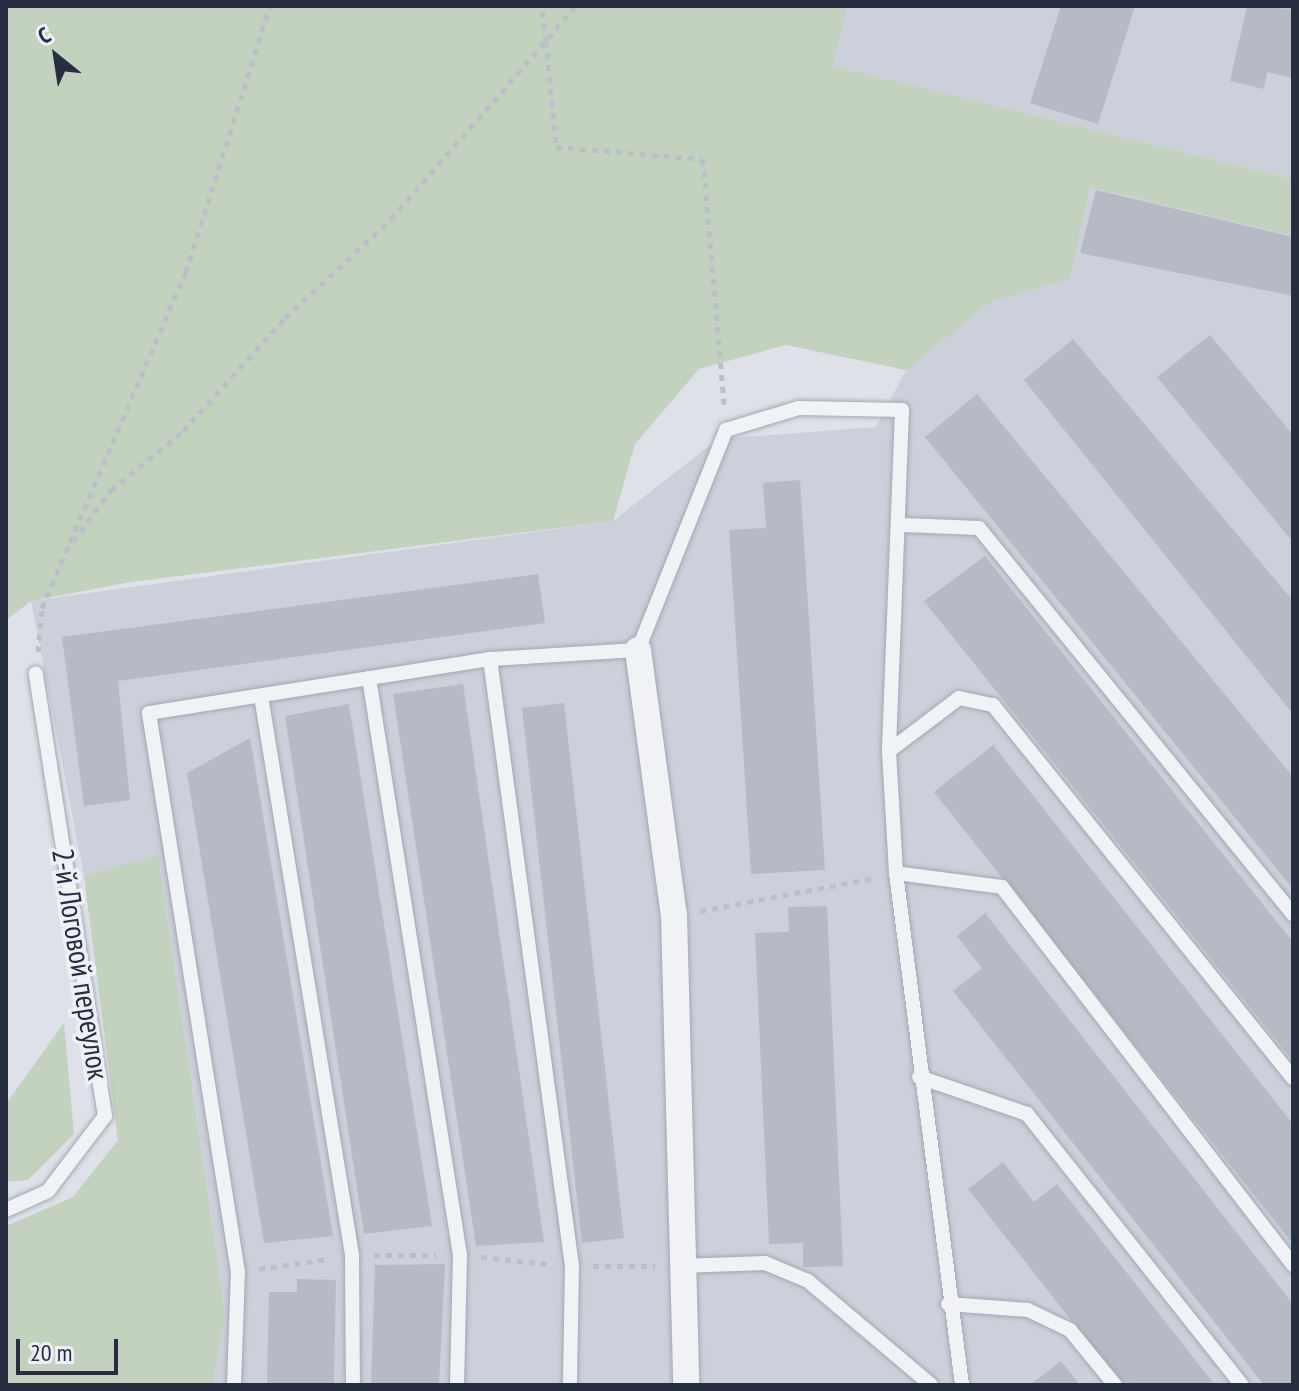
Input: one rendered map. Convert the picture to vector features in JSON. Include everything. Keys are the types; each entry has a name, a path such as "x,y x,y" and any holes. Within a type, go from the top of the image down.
{"street":[{"path":"638,650 674,915 679,1266 686,1385"}],"lane":[{"path":"234,1385 238,1272 149,713 490,659 638,650 726,430 799,408 902,410 903,525 889,751 896,873 948,1304 962,1385"},
{"path":"903,525 979,528 1293,915"},
{"path":"490,659 572,1266 570,1385"},
{"name":"2-й Логовой переулок","path":"6,1210 48,1191 105,1116 36,673"},
{"path":"369,678 460,1255 457,1385"},
{"path":"261,696 352,1255 353,1385"},
{"path":"889,751 959,698 993,705 1293,1078"},
{"path":"896,873 1002,887 1293,1265"},
{"path":"919,1077 1027,1114 1242,1385"},
{"path":"679,1266 765,1263 808,1281 931,1385"},
{"path":"948,1304 1028,1310 1070,1330 1115,1385"}],"path":[{"path":"36,673 42,608 186,272 270,6"},
{"path":"542,6 556,147 703,159 726,430"},
{"path":"66,551 111,490 183,431 285,318 391,219 575,6"},
{"path":"674,915 896,873"}],"shaded area":[{"path":"847,6 1293,6 1293,179 831,66"},
{"path":"1090,187 1293,236 1293,1385 213,1385 225,1313 158,856 84,876 31,601 613,521 718,439 876,427 906,370 991,302 1070,279"}],"green space":[{"path":"6,6 847,6 832,66 1293,179 1293,236 1090,187 1070,279 991,302 906,370 786,345 699,369 635,444 613,521 131,582 31,601 6,620"},
{"path":"158,855 225,1313 213,1385 6,1385 6,1226 73,1197 118,1140 84,876"},
{"path":"64,1023 74,1134 28,1180 6,1182 6,1104"}],"building":[{"path":"1061,6 1135,6 1098,124 1030,103"},
{"path":"1247,6 1293,9 1293,78 1267,72 1264,89 1230,81"},
{"path":"1096,190 1293,237 1293,296 1080,253"},
{"path":"1210,335 1293,435 1293,542 1157,377"},
{"path":"1073,339 1293,601 1293,714 1024,380"},
{"path":"977,394 1293,777 1293,889 925,437"},
{"path":"800,480 825,870 751,874 729,530 766,528 763,483"},
{"path":"985,556 1293,942 1293,1061 924,601"},
{"path":"538,574 545,623 118,681 130,800 84,806 62,637"},
{"path":"463,684 544,1242 476,1246 393,694"},
{"path":"564,703 624,1238 582,1243 522,708"},
{"path":"349,704 432,1226 364,1234 285,716"},
{"path":"250,738 333,1236 264,1243 187,773"},
{"path":"993,745 1293,1124 1293,1244 934,792"},
{"path":"827,906 843,1266 803,1267 803,1243 769,1244 755,933 789,932 788,907"},
{"path":"985,913 1293,1304 1293,1385 1264,1385 953,991 982,968 957,936"},
{"path":"1003,1162 1034,1202 1057,1184 1215,1385 1122,1385 968,1189"},
{"path":"445,1264 439,1385 371,1385 375,1265"},
{"path":"297,1279 336,1280 334,1385 267,1385 269,1292 297,1292"},
{"path":"1061,1361 1080,1385 1030,1385"}]}
